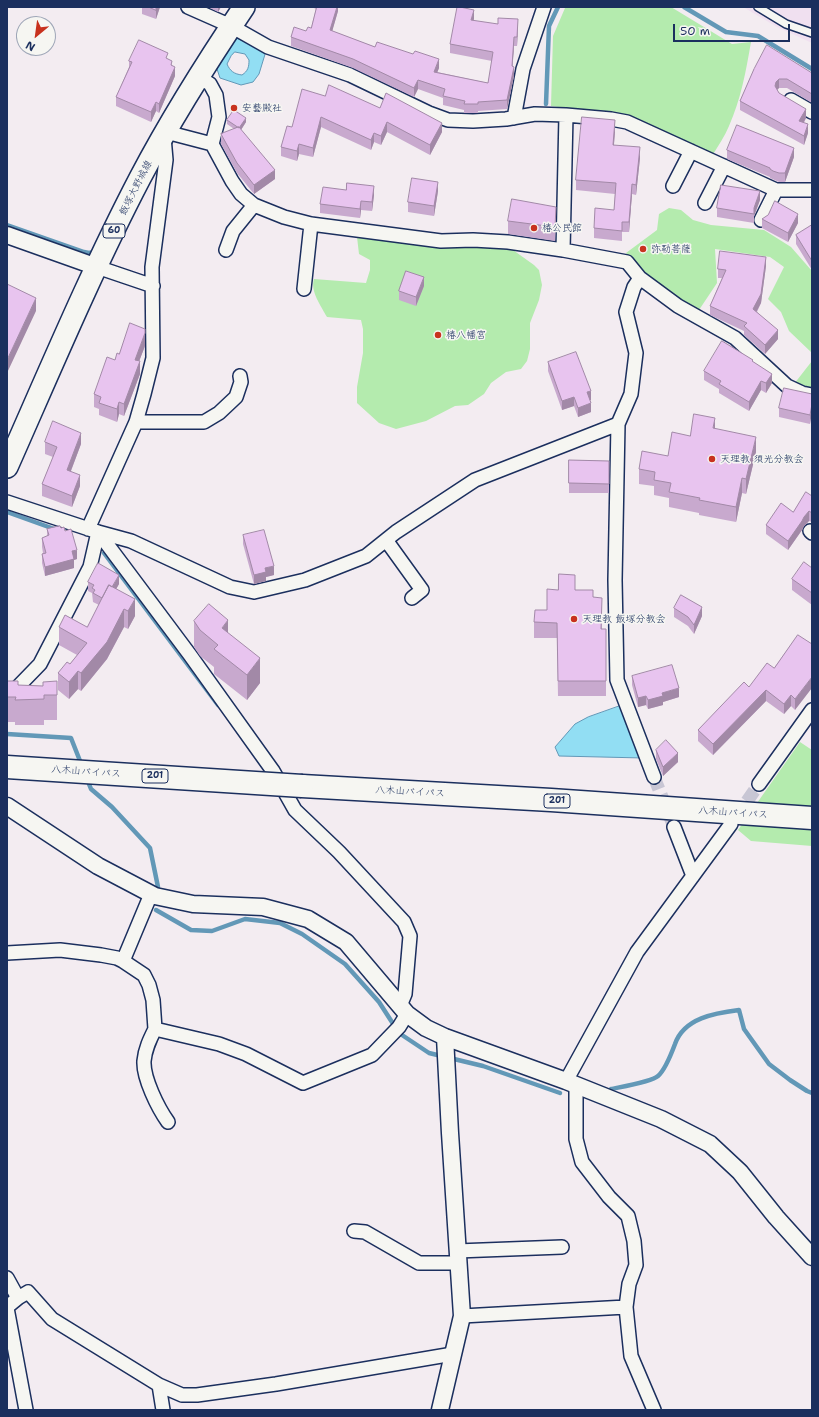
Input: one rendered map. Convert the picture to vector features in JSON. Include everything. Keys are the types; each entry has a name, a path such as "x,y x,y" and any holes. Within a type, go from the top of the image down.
{"highway":[{"name":"八木山バイパス","path":"7,767 812,818"}],"main road":[{"name":"飯塚大野城線","path":"7,467 97,267 140,178 199,77 244,7"}],"street":[{"path":"188,7 231,26 268,47 350,75 429,113 448,120 473,121 514,118 535,114 566,115 627,122 776,190 812,190"},
{"path":"514,118 523,69 544,7"},
{"path":"199,77 210,84 216,95 219,117 212,144 232,181 241,194 254,205 284,217 311,224 441,241 473,240 508,242 563,250 627,262 640,278 678,306 735,338 787,386 802,393 812,395"},
{"path":"783,95 812,112"},
{"path":"563,250 566,115"},
{"path":"7,698 40,664 90,567 93,531 136,422 144,394 153,358 152,267 166,160 165,134 212,144"},
{"path":"673,186 691,151"},
{"path":"705,203 724,166"},
{"path":"761,220 776,190"},
{"path":"226,250 233,230 254,205"},
{"path":"304,289 311,224"},
{"path":"7,235 153,286"},
{"path":"640,278 634,287 626,312 636,352 631,394 618,424 615,580 617,680 654,777"},
{"path":"136,422 204,422 219,413 236,397 241,382 240,376"},
{"path":"7,502 93,531 131,541 230,587 254,592 305,580 366,556 396,532 475,480 618,424"},
{"path":"93,531 190,655 273,771 295,810 339,852 404,922 410,936 405,994 400,1019 372,1055 303,1083 246,1054 219,1044 155,1028"},
{"path":"386,540 422,590 412,598"},
{"path":"759,784 812,710"},
{"path":"7,806 98,866 155,896 193,904 263,907 308,919 346,942 400,1019 426,1028 446,1051 571,1083 661,1119 710,1144 740,1172 812,1258"},
{"path":"654,1410 631,1356 626,1306 629,1284 636,1265 634,1240 628,1216 609,1197 582,1162 576,1139 571,1083 637,952 730,824"},
{"path":"674,827 693,876"},
{"path":"123,961 151,894"},
{"path":"7,953 60,950 101,955 117,958 144,976 150,985 153,1000 155,1028 147,1047 144,1062 149,1084 159,1109 168,1122"},
{"path":"440,1410 462,1316 446,1051"},
{"path":"354,1231 365,1232 419,1263 458,1257 562,1247"},
{"path":"7,1278 18,1298"},
{"path":"26,1410 7,1308 18,1298 28,1292 52,1319 159,1385 182,1395 197,1395 276,1384 453,1354"},
{"path":"462,1316 626,1306"},
{"path":"159,1385 163,1410"}],"lane":[{"path":"758,7 786,24 812,33"}],"shaded area":[{"path":"743,7 812,7 812,43 777,27"}],"green space":[{"path":"671,7 732,44 751,42 737,106 727,130 712,156 619,115 551,106 553,36 565,8"},
{"path":"669,208 681,210 693,220 711,225 764,230 791,247 812,271 812,353 789,331 781,312 768,299 784,267 770,257 715,249 717,283 699,310 671,296 642,275 626,253 657,230 659,214"},
{"path":"365,233 506,245 534,265 539,270 542,285 539,300 530,323 530,349 527,361 521,369 506,372 491,383 484,394 468,405 455,406 426,421 396,429 379,423 357,403 357,387 363,353 363,329 361,320 327,317 317,298 313,284 314,279 366,283 370,270 370,260 359,254 357,237"},
{"path":"812,361 812,390 794,384"},
{"path":"800,742 812,750 812,846 751,841 738,830"}],"water":[{"path":"234,37 266,51 259,74 253,82 241,85 220,78 216,66","holes":["235,52 245,54 249,60 247,70 242,75 229,69 227,64"]},
{"path":"620,706 643,758 559,756 555,747 575,724 588,717"}],"building":[{"path":"149,7 156,7 156,10"},
{"path":"317,7 337,7 330,30 375,47 377,42 413,54 415,51 439,59 434,72 488,83 493,52 450,44 457,7 474,10 471,20 498,24 498,18 518,19 517,37 514,37 512,66 514,67 507,100 478,102 478,104 464,104 465,101 443,96 445,89 418,80 414,88 353,59 291,37 294,27 306,31 308,27 311,28"},
{"path":"139,40 168,53 166,58 172,61 171,65 175,67 159,104 156,102 151,112 116,97 132,62 129,61"},
{"path":"767,45 812,73 812,94 787,79 779,79 775,86 779,93 806,109 799,121 808,124 804,136 740,101 754,69"},
{"path":"329,85 380,108 386,93 442,123 430,145 387,122 381,136 374,133 371,140 321,117 313,148 299,144 297,151 281,147 287,126 292,127 302,89 325,96"},
{"path":"234,110 246,118 239,128 227,120"},
{"path":"582,117 615,120 613,145 640,147 636,185 632,184 629,222 622,222 622,231 594,228 595,208 614,210 616,183 576,180"},
{"path":"737,125 794,148 785,173 773,171 770,168 727,150"},
{"path":"239,127 275,170 254,185 237,163 221,134"},
{"path":"412,178 438,182 434,206 408,202"},
{"path":"347,183 374,186 372,202 361,201 360,209 320,204 323,187 346,190"},
{"path":"721,185 760,191 754,208 754,214 717,208"},
{"path":"512,199 556,207 555,227 508,221"},
{"path":"775,201 798,214 788,233 762,219 768,215"},
{"path":"812,225 812,261 796,235"},
{"path":"720,251 766,257 761,294 753,309 778,330 765,345 744,326 747,323 710,306 726,270 718,269"},
{"path":"406,271 424,277 416,297 399,291"},
{"path":"7,284 36,298 7,360"},
{"path":"130,323 145,329 145,333 135,360 140,361 124,404 119,402 117,409 99,403 101,397 94,394 107,357 115,360 117,353 119,354"},
{"path":"722,341 753,360 752,361 772,374 766,383 761,381 749,402 719,384 721,381 704,371"},
{"path":"576,352 591,391 587,392 591,403 578,408 574,397 562,401 548,362"},
{"path":"784,388 812,394 810,415 779,408"},
{"path":"694,414 715,418 713,428 756,437 746,479 742,478 736,507 699,500 700,498 669,492 671,483 654,480 655,472 639,469 642,451 668,456 672,432 690,436"},
{"path":"53,421 81,433 67,470 80,475 72,496 42,484 57,447 45,442"},
{"path":"569,460 609,461 609,484 569,483"},
{"path":"806,492 812,496 812,513 809,511 788,541 766,525 781,503 793,512"},
{"path":"60,526 61,528 64,527 65,531 71,529 77,550 72,551 74,559 45,567 42,554 46,553 42,538 49,535 47,529"},
{"path":"264,530 274,566 265,568 266,572 254,575 243,535"},
{"path":"804,562 812,568 812,593 792,579"},
{"path":"98,563 119,575 112,587 109,585 102,598 93,593 95,590 92,588 94,585 88,582"},
{"path":"559,574 575,575 575,590 593,590 593,597 602,598 601,629 606,629 606,681 558,681 557,623 534,622 535,610 547,610 547,589 558,590"},
{"path":"109,585 135,599 128,611 124,609 107,642 81,673 78,671 69,682 58,673 67,662 70,664 87,643 59,627 65,615 87,627"},
{"path":"681,595 702,607 694,625 688,617 674,608"},
{"path":"209,604 228,620 222,628 260,658 247,675 214,649 218,645 200,630 194,621"},
{"path":"798,635 812,644 812,677 795,699 791,695 784,704 766,690 713,744 698,730 744,682 749,687 767,663 774,668"},
{"path":"672,665 679,688 662,693 663,696 648,700 646,696 638,698 632,676"},
{"path":"7,681 18,681 18,685 43,686 43,682 57,681 57,695 44,695 44,699 15,700 16,697 7,697"},
{"path":"666,740 678,753 663,767 656,750"}],"waterway":[{"path":"546,104 549,26 558,7"},
{"path":"684,7 726,32 758,36 812,69"},
{"path":"7,225 84,252 89,253 94,252 95,250"},
{"path":"7,512 57,530"},
{"path":"104,553 218,705"},
{"path":"7,734 71,738 82,766"},
{"path":"87,779 91,789 112,807 150,848 158,887"},
{"path":"156,910 191,930 212,931 245,919 280,923 302,934 345,964 379,1002 399,1033 429,1053 483,1066 560,1093"},
{"path":"611,1089 642,1082 658,1076 666,1065 679,1035 685,1028 701,1018 739,1010 744,1029 769,1064 790,1080 812,1093"}],"tunnel":[{"path":"654,777 674,827"},
{"path":"736,817 759,784"}],"place":[{"name":"安藝殿社","path":"234,108"},
{"name":"椿公民館","path":"534,228"},
{"name":"弥勒菩薩","path":"643,249"},
{"name":"椿八幡宮","path":"438,335"},
{"name":"天理教 須光分教会","path":"712,459"},
{"name":"天理教 飯塚分教会","path":"574,619"}]}
